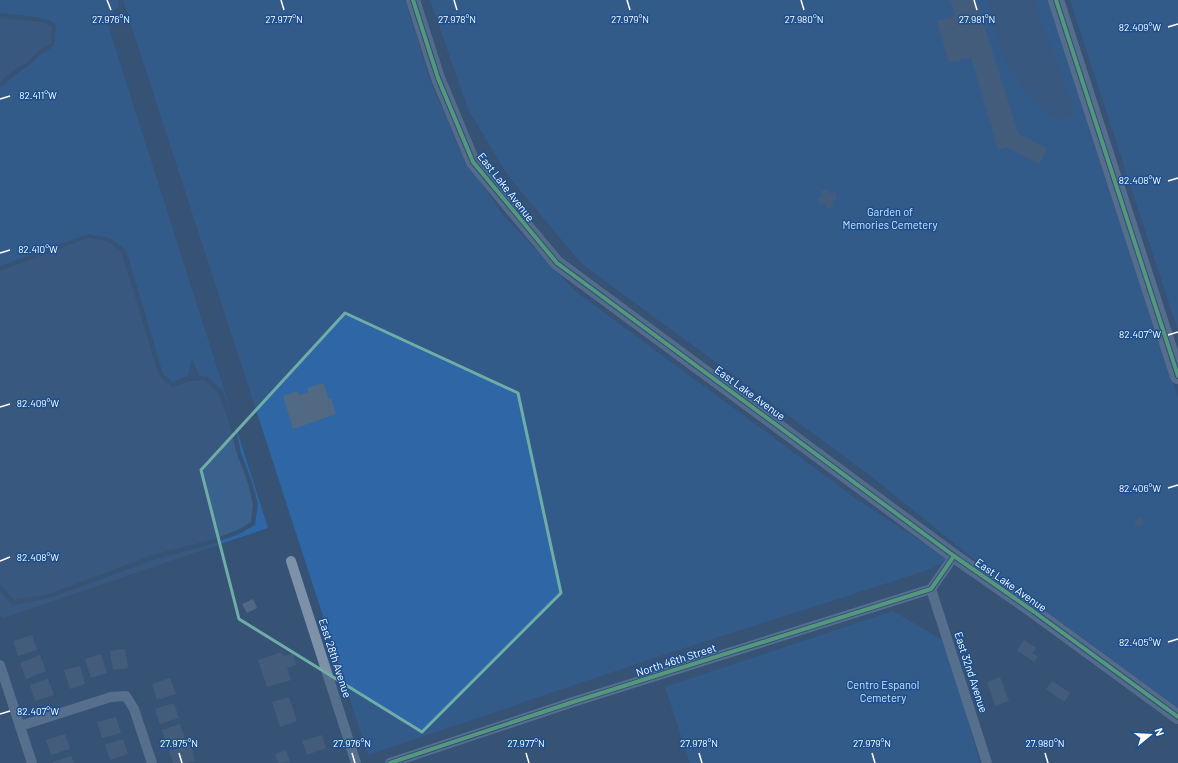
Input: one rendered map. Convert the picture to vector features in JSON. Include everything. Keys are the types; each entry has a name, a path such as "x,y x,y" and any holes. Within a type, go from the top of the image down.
{"main road":[{"path":"1056,0 1178,376"}],"street":[{"name":"East Lake Avenue","path":"413,0 438,78 473,162 557,263 954,556 1033,611 1178,717"},
{"path":"931,589 954,556"},
{"name":"East 28th Avenue","path":"291,561 356,763"},
{"name":"North 46th Street","path":"390,763 931,589"},
{"name":"East 32nd Avenue","path":"931,589 987,763"},
{"path":"0,665 32,763"},
{"path":"20,726 111,697 126,696 134,709 152,763"}],"highlighted area":[{"path":"345,313 518,393 561,593 422,732 239,619 201,470"}],"green space":[{"path":"0,0 117,0 119,6 106,19 232,414 223,391 207,376 199,376 192,358 188,376 173,382 163,374 126,250 110,238 88,234 0,266 0,86 4,85 40,55 54,46 56,25 53,22 31,16 0,13"},
{"path":"123,0 405,0 430,80 460,150 502,214 575,291 858,500 948,559 931,569 669,653 368,755"},
{"name":"Garden of Memories Cemetery","path":"430,0 1049,0 1178,398 1178,708 970,556 867,473 582,264 508,176 468,109"},
{"path":"1070,0 1178,0 1178,331"},
{"path":"235,424 268,528 203,550 210,545 239,534 255,525 258,504 252,482 241,453"},
{"name":"Centro Espanol Cemetery","path":"893,611 946,642 980,763 690,763 665,687"}],"shaded area":[{"path":"987,0 1035,0 1040,20 1073,104 1073,115 1068,118 1059,118 1052,115 1036,102 1021,84 1009,66 999,45"},
{"path":"0,18 39,22 52,26 51,43 37,52 29,61 15,69 0,82"},
{"path":"88,238 107,241 121,251 159,376 172,387 192,381 205,380 218,393 229,422 237,454 248,483 253,505 251,522 238,530 211,540 155,554 49,594 14,600 0,584 0,271"},
{"path":"210,545 203,550 3,618 0,614 0,591 11,604 14,605 50,598 156,559"}],"building":[{"path":"950,0 976,0 1018,133 1047,149 1039,164 1007,147 998,149 971,57 949,63 937,21 955,16"},
{"path":"828,189 830,194 835,192 837,199 832,201 834,206 827,209 826,203 820,205 818,198 823,196 821,191"},
{"path":"323,383 329,399 331,398 336,414 293,429 283,396 297,391 299,395 308,392 307,388"},
{"path":"1139,517 1144,522 1139,527 1134,523"},
{"path":"253,599 257,608 247,613 242,604"},
{"path":"32,635 37,650 18,656 13,641"},
{"path":"1024,640 1036,648 1032,653 1038,657 1034,662 1017,650"},
{"path":"125,649 128,668 113,670 110,651"},
{"path":"282,652 283,656 293,653 296,665 287,668 291,680 267,687 258,660"},
{"path":"101,654 107,673 91,678 85,659"},
{"path":"40,655 46,671 26,679 20,663"},
{"path":"80,666 85,684 70,689 64,670"},
{"path":"1000,677 1009,701 995,706 987,682"},
{"path":"170,678 176,694 157,700 152,684"},
{"path":"48,679 54,695 35,701 30,685"},
{"path":"1052,681 1070,693 1064,702 1046,689"},
{"path":"289,697 297,721 280,727 272,702"},
{"path":"174,703 179,718 160,724 155,709"},
{"path":"116,717 121,733 102,738 97,722"},
{"path":"180,724 185,739 167,745 162,730"},
{"path":"65,734 70,749 51,755 46,740"},
{"path":"322,735 326,748 307,755 302,741"},
{"path":"123,739 128,754 110,760 105,745"},
{"path":"191,745 195,761 187,763 173,763 169,751"},
{"path":"286,750 290,762 278,763 275,754"},
{"path":"71,756 74,763 53,763 53,762"}],"cycle path":[{"path":"413,0 438,78 473,162 557,263 954,556 1033,611 1178,717"},
{"path":"1056,0 1178,376"},
{"path":"390,763 573,702 931,589 954,556"}]}
